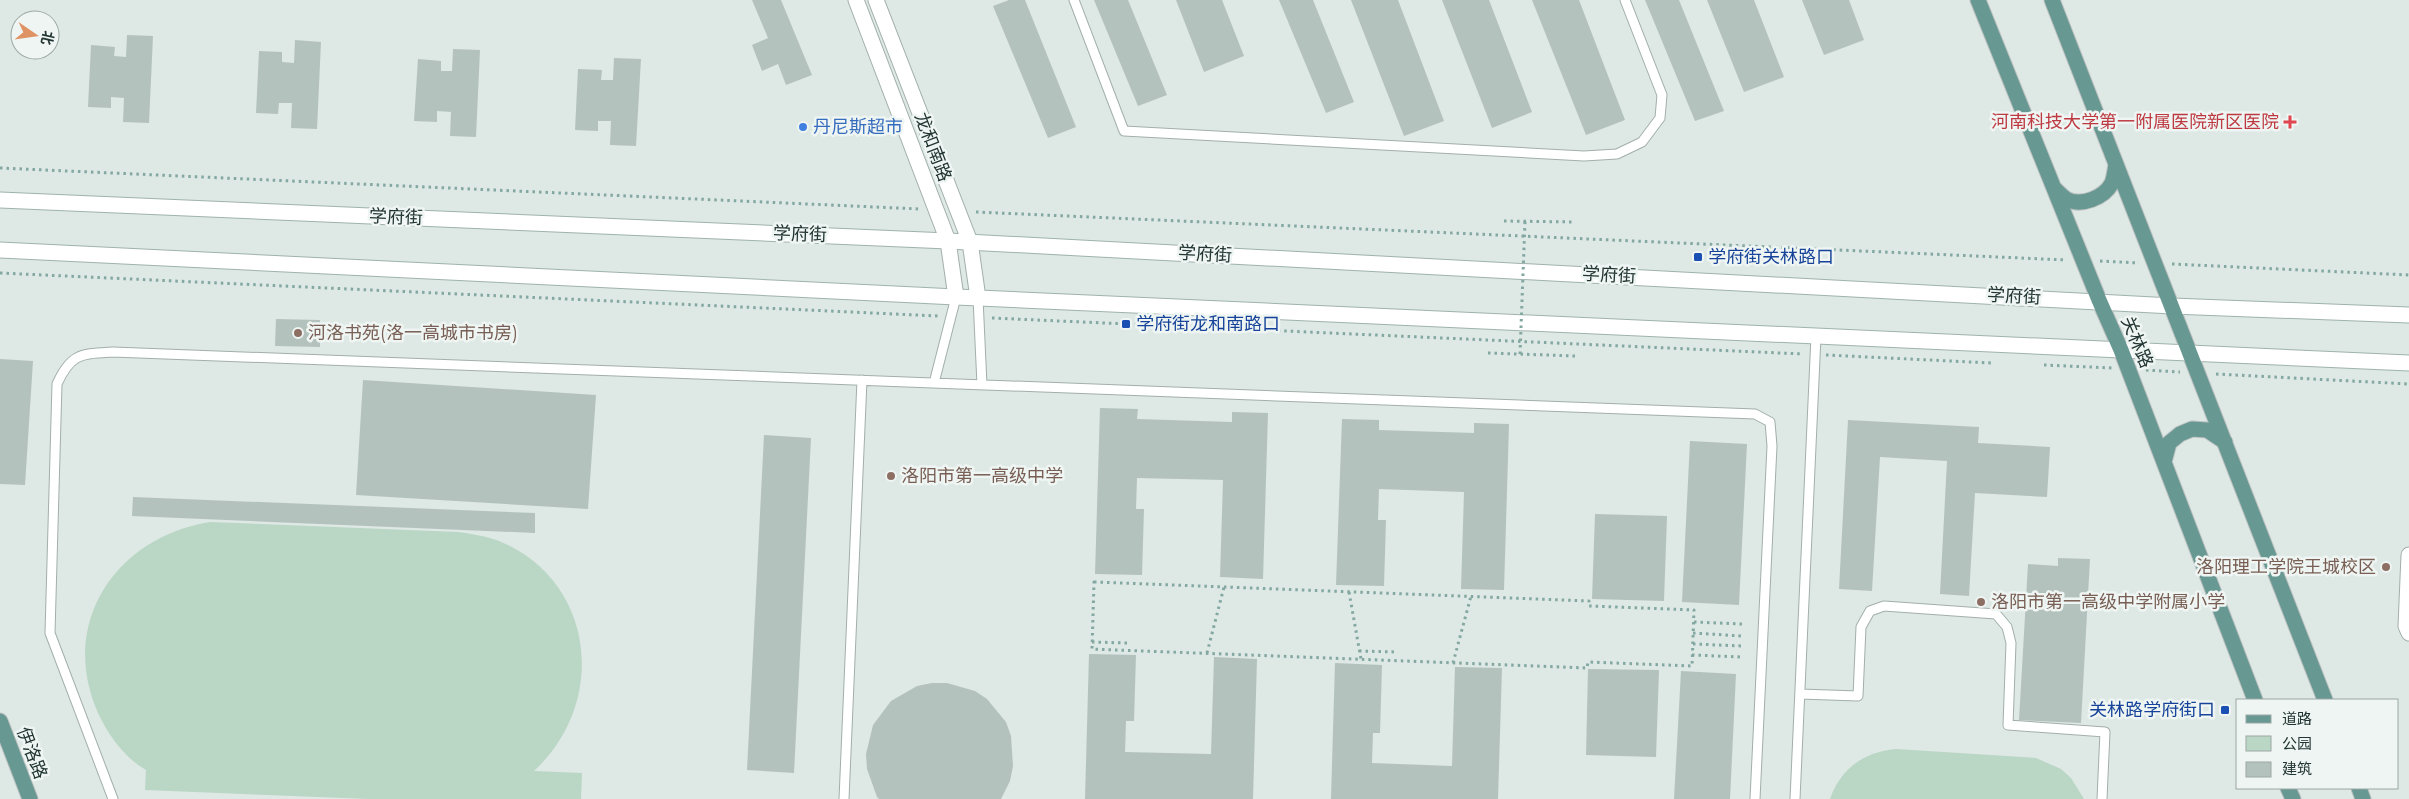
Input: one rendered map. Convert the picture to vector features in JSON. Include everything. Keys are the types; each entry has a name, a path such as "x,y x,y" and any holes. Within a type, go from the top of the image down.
{"main road":[{"name":"龙和南路","path":"856,0 948,241 956,297"},
{"name":"龙和南路","path":"876,0 970,242 978,298"},
{"name":"关林路","path":"1978,0 2082,260 2121,350 2255,699"},
{"path":"2052,0 2325,699"},
{"path":"2054,188 2067,199 2081,202 2095,198 2106,192 2112,183 2116,164"},
{"name":"学府街","path":"0,200 970,242 2099,300 2172,306 2409,315"},
{"path":"0,250 956,297 2121,350 2192,355 2409,363"},
{"path":"2164,462 2169,443 2180,434 2192,429 2207,430 2225,442"},
{"path":"2409,555 2406,626 2409,633"},
{"name":"伊洛路","path":"0,721 30,799"}],"lane":[{"path":"1074,0 1124,131 1584,156 1617,154 1642,142 1660,118 1662,95 1625,0"},
{"path":"934,383 956,297"},
{"path":"978,298 982,385"},
{"path":"1795,799 1816,336"},
{"path":"113,799 50,633 57,384 66,366 84,354 113,352 1755,414 1770,422 1772,446 1755,799"},
{"path":"844,799 862,380"},
{"path":"1800,694 1858,696 1861,627 1870,611 1884,606 1996,614 2007,627 2011,643 2008,725 2105,732 2102,799"}],"path":[{"path":"0,168 936,210"},
{"path":"958,211 2409,275"},
{"path":"1504,221 1575,222"},
{"path":"1520,354 1525,221"},
{"path":"0,273 951,316"},
{"path":"979,318 2000,363"},
{"path":"1488,353 1576,356"},
{"path":"2039,365 2409,384"},
{"path":"1094,582 1224,587 1589,601 1589,606 1694,610 1692,666 1588,662 1587,668 1092,649 1094,582"},
{"path":"1207,653 1224,587"},
{"path":"1349,592 1361,659"},
{"path":"1453,663 1471,596"},
{"path":"1694,622 1742,624"},
{"path":"1693,634 1742,636"},
{"path":"1092,642 1127,643"},
{"path":"1693,644 1743,646"},
{"path":"1360,651 1398,652"},
{"path":"1692,655 1742,657"}],"green space":[{"path":"210,522 458,532 484,536 499,541 531,560 556,584 572,613 581,646 581,679 573,712 558,743 534,771 582,773 581,799 369,799 145,790 146,770 124,752 107,729 98,713 87,680 85,647 91,617 104,589 123,565 147,546 177,531"},
{"path":"1896,749 2036,758 2061,769 2071,778 2084,799 1830,799 1847,770 1864,758"}],"building":[{"path":"752,0 781,0 812,75 786,85 778,64 762,71 752,45 768,38"},
{"path":"1009,0 1025,0 1076,127 1048,138 993,6"},
{"path":"1094,0 1128,0 1167,95 1138,106"},
{"path":"1176,0 1222,0 1244,56 1204,72"},
{"path":"1279,0 1313,0 1354,102 1326,113"},
{"path":"1351,0 1398,0 1444,121 1404,136"},
{"path":"1442,0 1489,0 1532,112 1492,128"},
{"path":"1532,0 1579,0 1625,120 1586,135"},
{"path":"1645,0 1679,0 1724,111 1695,121"},
{"path":"1707,0 1754,0 1784,77 1744,92"},
{"path":"1802,0 1849,0 1864,40 1824,55"},
{"path":"127,35 153,36 149,123 123,122 124,98 111,97 111,108 88,107 91,45 115,47 114,56 126,57"},
{"path":"295,40 321,42 317,129 291,128 292,103 279,103 278,114 256,113 259,51 282,52 282,62 294,63"},
{"path":"453,49 480,50 476,137 450,136 451,112 437,111 437,122 414,121 418,59 441,61 441,71 452,71"},
{"path":"614,58 641,59 636,146 610,145 611,121 598,121 598,131 575,130 578,69 602,70 601,80 613,80"},
{"name":"河洛书苑(洛一高城市书房)","path":"276,319 320,320 320,347 275,346"},
{"path":"0,359 33,361 25,485 0,484"},
{"path":"363,380 596,395 588,509 356,495"},
{"path":"1100,408 1138,409 1137,419 1232,422 1232,412 1268,413 1263,579 1220,577 1223,480 1137,478 1136,509 1144,509 1142,575 1095,574"},
{"path":"1342,419 1379,420 1379,430 1474,433 1474,423 1509,424 1504,590 1461,589 1464,492 1379,489 1378,520 1386,520 1384,586 1336,585"},
{"path":"1848,420 1979,427 1978,443 2050,447 2047,497 1975,493 1969,596 1940,594 1947,461 1880,457 1872,591 1839,589"},
{"path":"764,435 811,438 794,773 747,770"},
{"path":"1690,441 1747,444 1739,605 1682,602"},
{"path":"133,497 535,513 535,533 132,516"},
{"path":"1595,514 1667,516 1664,601 1592,599"},
{"path":"2058,558 2090,559 2081,723 2019,720 2028,564 2058,566"},
{"path":"1089,654 1136,655 1134,721 1126,721 1125,752 1211,754 1214,657 1257,659 1253,799 1085,799"},
{"path":"1335,663 1382,665 1380,733 1373,733 1372,763 1452,766 1455,667 1502,668 1498,799 1331,799"},
{"path":"1588,669 1659,670 1656,757 1586,755"},
{"path":"1681,671 1736,674 1730,799 1674,799"},
{"path":"947,683 975,691 987,699 1006,722 1011,736 1013,766 1010,781 1001,799 879,799 877,797 867,769 866,754 873,725 891,701 917,686"}],"place":[{"name":"河南科技大学第一附属医院新区医院","path":"2290,122"},
{"name":"丹尼斯超市","path":"803,127"},
{"name":"学府街关林路口","path":"1698,257"},
{"name":"学府街龙和南路口","path":"1126,324"},
{"name":"河洛书苑(洛一高城市书房)","path":"298,333"},
{"name":"洛阳市第一高级中学","path":"891,476"},
{"name":"洛阳理工学院王城校区","path":"2386,567"},
{"name":"洛阳市第一高级中学附属小学","path":"1981,602"},
{"name":"关林路学府街口","path":"2225,710"}]}
